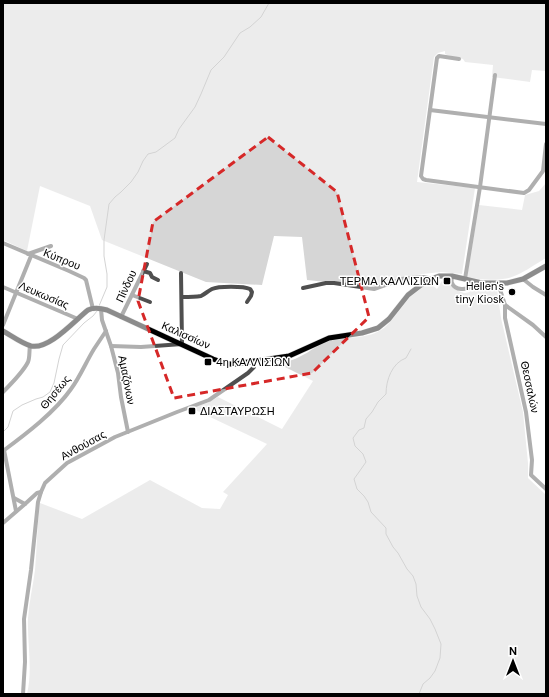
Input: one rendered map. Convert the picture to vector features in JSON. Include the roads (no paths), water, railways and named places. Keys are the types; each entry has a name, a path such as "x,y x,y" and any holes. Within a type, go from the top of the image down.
{"main road":[{"name":"Καλισσίων","path":"93,308 101,308 213,359 227,364 235,364 289,356 329,338 366,332 378,328 389,320 408,295 421,285 441,275 482,283 510,283 523,279 546,266"},
{"path":"3,331 30,346 39,346 60,334 88,310 93,308"}],"street":[{"path":"459,59 439,56 437,58 421,176 423,179 524,193 529,190 542,171 546,144"},
{"path":"466,279 495,75"},
{"path":"430,110 546,124"},
{"name":"Κύπρου","path":"3,244 84,278 86,280 93,308"},
{"path":"3,325 29,255 51,246"},
{"name":"Πίνδου","path":"121,317 147,264"},
{"path":"143,271 158,280"},
{"path":"111,346 142,347 182,344 181,273"},
{"path":"452,276 451,282 454,286 460,289 470,288 472,286 472,281"},
{"path":"303,288 326,283 334,283 374,289 402,279 416,277 431,279"},
{"path":"523,279 532,287 546,295"},
{"name":"Θεσσαλών","path":"498,283 505,305 505,318 526,412 532,460 531,475 546,489"},
{"path":"182,297 200,296 212,289 224,286 250,289 252,292 247,302"},
{"name":"Λευκωσίας","path":"3,287 78,319"},
{"path":"132,295 150,302"},
{"path":"505,305 533,325 546,337"},
{"path":"101,308 102,320 106,331"},
{"name":"Αμαζόνων","path":"106,331 118,372 128,432"},
{"name":"Θησέως","path":"4,450 43,419 64,399 72,389 94,349 106,331"},
{"path":"3,392 28,360 30,346"},
{"name":"Ανθούσας","path":"23,694 25,662 24,619 36,515 42,487 67,463 101,445 128,432 210,400 248,373 254,367 254,361"},
{"path":"4,450 16,511"},
{"path":"3,523 40,492"},
{"path":"14,498 25,504"}],"waterway":[{"path":"99,306 107,287 104,240 109,204 131,182 148,154 156,152 175,138 179,129 195,107 211,70 224,57 240,33 250,27 261,17 269,3"},
{"path":"3,432 8,427 13,411 22,405 43,397 50,392 54,383 63,345 97,311"},
{"path":"411,349 406,358 401,360 394,368 387,383 386,394 378,402 366,419 364,428 359,430 353,438 355,446 363,454 366,462 354,479 357,489 368,502 371,512 386,528 386,534 393,547 413,576 421,607 430,619 441,644 440,658 435,671 423,684 419,694"}],"place":[{"name":"ΤΕΡΜΑ ΚΑΛΛΙΣΙΩΝ","path":"447,281"},
{"name":"Hellen's tiny Kiosk","path":"512,292"},
{"name":"4η ΚΑΛΛΙΣΙΩΝ","path":"208,362"},
{"name":"ΔΙΑΣΤΑΥΡΩΣΗ","path":"192,411"}]}
